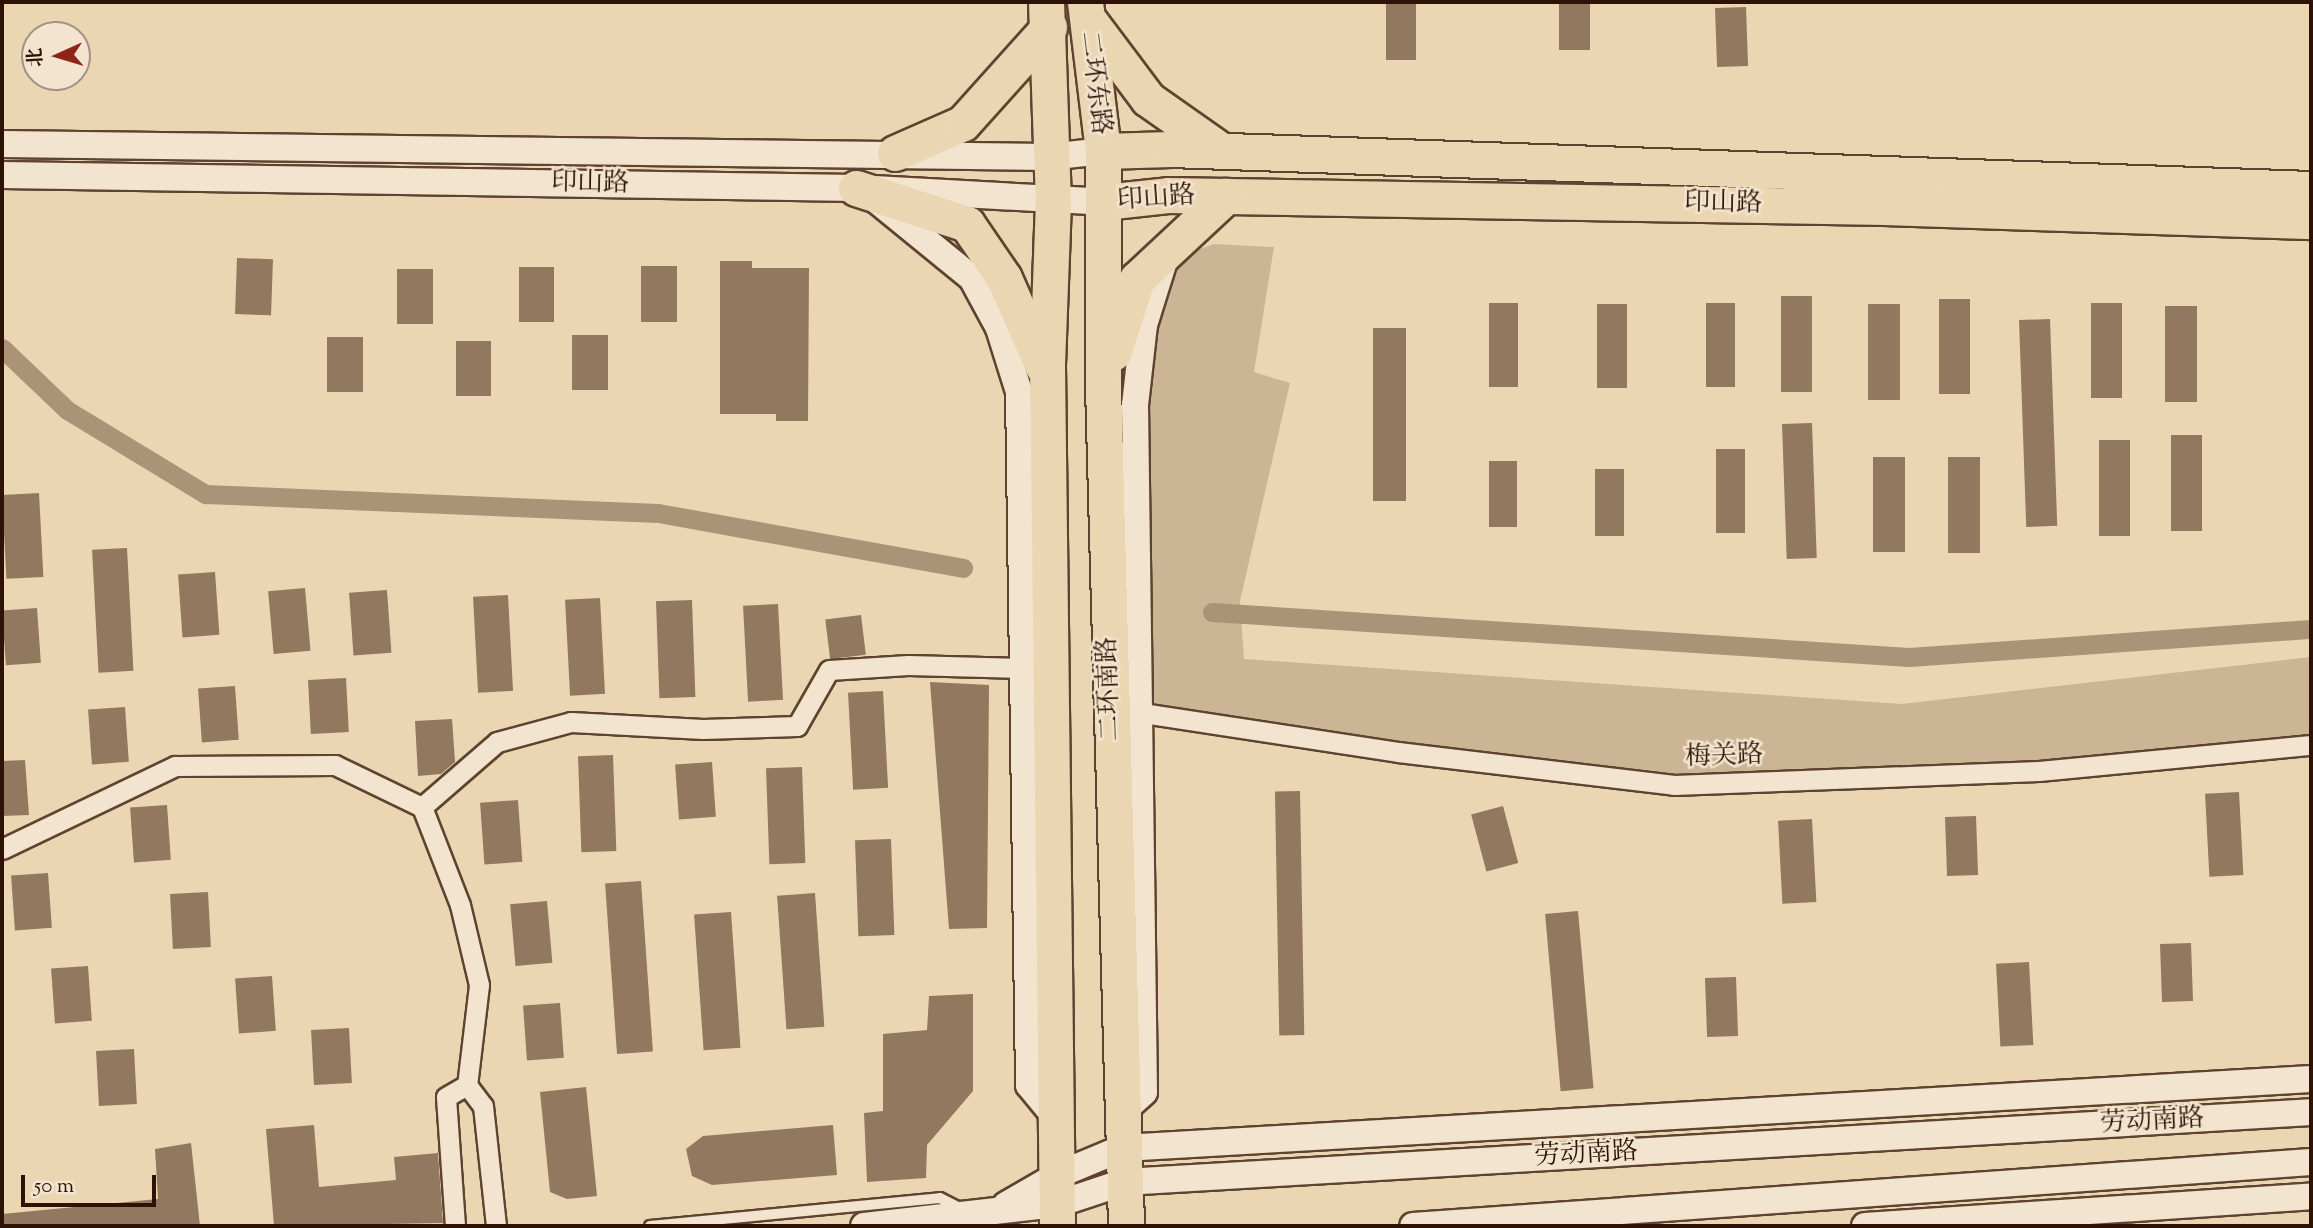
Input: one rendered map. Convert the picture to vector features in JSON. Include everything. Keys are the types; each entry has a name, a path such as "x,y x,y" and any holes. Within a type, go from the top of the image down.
{"highway":[{"path":"1085,8 1104,46 1148,99 1222,151"},
{"name":"二环东路","path":"1085,8 1102,152"},
{"path":"895,153 963,123 1047,15"},
{"name":"二环东路","path":"1047,15 1048,157"},
{"name":"印山路","path":"1102,152 1222,151 2311,188"},
{"name":"二环南路","path":"1102,152 1102,386 1126,1226"},
{"path":"1048,157 1053,201 1047,377 1058,1202"},
{"path":"861,190 967,224 1004,278 1047,377"},
{"path":"1102,386 1137,279 1168,246 1226,196"},
{"name":"印山路","path":"1104,202 1226,196 2311,221"}],"main road":[{"name":"印山路","path":"2,144 1048,157 1102,152"},
{"name":"印山路","path":"2,175 861,190 1104,202"},
{"path":"861,190 972,278 999,328 1019,392 1029,1085 1057,1119"},
{"path":"1123,1111 1144,1092 1143,713 1135,405 1144,326 1168,246"},
{"path":"864,1226 1058,1202 1124,1165 2311,1079"},
{"name":"劳动南路","path":"1124,1165 2311,1112"},
{"name":"劳动南路","path":"1413,1226 2311,1161"},
{"path":"1865,1226 2311,1196"}],"street":[{"path":"422,807 497,742 571,722 703,729 797,726 829,670 908,665 1023,668"},
{"name":"梅关路","path":"1143,713 1398,752 1674,785 2039,771 2311,745"},
{"path":"2,849 175,766 335,765 422,807 460,905 479,985 467,1085 484,1106 496,1226"},
{"path":"455,1226 446,1097 467,1085"}],"lane":[{"path":"650,1226 940,1198 984,1213"}],"shaded area":[{"path":"1214,244 1274,247 1254,372 1290,383 1240,601 1244,659 1902,704 2311,657 2311,745 1674,785 1143,713 1135,405 1163,262"}],"building":[{"path":"1386,2 1416,2 1416,60 1386,60"},
{"path":"1559,2 1590,2 1590,50 1559,50"},
{"path":"1746,7 1748,66 1717,67 1715,8"},
{"path":"237,258 273,259 271,315 235,314"},
{"path":"720,261 752,261 752,268 809,268 808,421 776,421 776,414 720,414"},
{"path":"641,266 677,266 677,322 641,322"},
{"path":"519,267 554,267 554,322 519,322"},
{"path":"397,269 433,269 433,324 397,324"},
{"path":"1781,296 1812,296 1812,392 1781,392"},
{"path":"1939,299 1970,299 1970,394 1939,394"},
{"path":"1489,303 1518,303 1518,387 1489,387"},
{"path":"1706,303 1735,303 1735,387 1706,387"},
{"path":"2091,303 2122,303 2122,398 2091,398"},
{"path":"1597,304 1627,304 1627,388 1597,388"},
{"path":"1868,304 1900,304 1900,400 1868,400"},
{"path":"2165,306 2197,306 2197,402 2165,402"},
{"path":"2050,319 2057,526 2026,527 2019,320"},
{"path":"1373,328 1406,328 1406,501 1373,501"},
{"path":"572,335 608,335 608,390 572,390"},
{"path":"327,337 363,337 363,392 327,392"},
{"path":"456,341 491,341 491,396 456,396"},
{"path":"1812,423 1817,558 1787,559 1782,424"},
{"path":"2171,435 2202,435 2202,531 2171,531"},
{"path":"2099,440 2130,440 2130,536 2099,536"},
{"path":"1716,449 1745,449 1745,533 1716,533"},
{"path":"1873,457 1905,457 1905,552 1873,552"},
{"path":"1948,457 1980,457 1980,553 1948,553"},
{"path":"1489,461 1517,461 1517,527 1489,527"},
{"path":"1595,469 1624,469 1624,536 1595,536"},
{"path":"39,493 43,577 6,579 2,495"},
{"path":"127,548 133,671 98,673 92,550"},
{"path":"215,572 219,635 182,637 178,575"},
{"path":"305,588 310,651 274,654 268,591"},
{"path":"387,590 391,653 353,655 349,593"},
{"path":"508,595 513,691 478,693 473,597"},
{"path":"600,598 605,694 570,696 565,600"},
{"path":"692,600 695,697 659,698 656,601"},
{"path":"778,604 783,700 748,702 743,606"},
{"path":"37,608 41,663 6,665 2,610"},
{"path":"861,615 866,655 830,659 825,619"},
{"path":"346,678 349,732 311,734 308,680"},
{"path":"930,682 989,685 987,928 949,929"},
{"path":"235,686 239,740 202,742 198,689"},
{"path":"883,691 888,788 853,790 848,693"},
{"path":"125,707 129,762 92,764 88,710"},
{"path":"452,719 455,762 441,774 418,776 415,721"},
{"path":"613,755 616,851 581,852 578,756"},
{"path":"25,760 29,815 2,816 2,761"},
{"path":"712,762 716,817 679,819 675,765"},
{"path":"802,767 805,863 769,864 766,768"},
{"path":"1275,791 1300,791 1304,1035 1279,1035"},
{"path":"2239,792 2243,875 2209,877 2205,794"},
{"path":"518,800 522,862 484,864 480,803"},
{"path":"167,805 171,860 134,862 130,808"},
{"path":"1503,806 1518,863 1486,872 1471,815"},
{"path":"1976,816 1978,875 1947,876 1945,817"},
{"path":"1812,819 1816,902 1782,904 1778,821"},
{"path":"891,839 894,935 858,936 855,840"},
{"path":"48,873 52,928 15,930 11,876"},
{"path":"641,881 653,1052 617,1054 605,884"},
{"path":"208,892 211,947 173,949 170,894"},
{"path":"815,893 824,1027 786,1029 777,896"},
{"path":"547,901 552,963 516,966 510,904"},
{"path":"1578,911 1594,1088 1561,1091 1545,914"},
{"path":"731,912 740,1048 704,1050 694,915"},
{"path":"2191,943 2193,1001 2162,1002 2160,944"},
{"path":"2029,962 2033,1045 2000,1047 1996,964"},
{"path":"88,966 92,1021 55,1023 51,969"},
{"path":"272,976 276,1031 239,1033 235,979"},
{"path":"1736,977 1738,1036 1707,1037 1705,978"},
{"path":"973,994 973,1091 927,1145 926,1178 867,1182 864,1113 883,1111 883,1034 927,1030 929,996"},
{"path":"560,1003 564,1058 527,1060 523,1006"},
{"path":"349,1028 352,1083 314,1085 311,1030"},
{"path":"134,1049 137,1104 99,1106 96,1051"},
{"path":"586,1087 597,1196 567,1199 550,1192 540,1092"},
{"path":"314,1125 319,1187 396,1180 394,1157 438,1153 443,1223 274,1226 266,1129"},
{"path":"833,1125 837,1175 712,1185 692,1176 686,1149 703,1136"},
{"path":"191,1143 200,1226 2,1226 2,1214 158,1199 155,1149"}],"waterway":[{"path":"2,348 67,410 205,494 658,513 963,568"},
{"path":"1212,612 1909,657 2311,629"}]}
